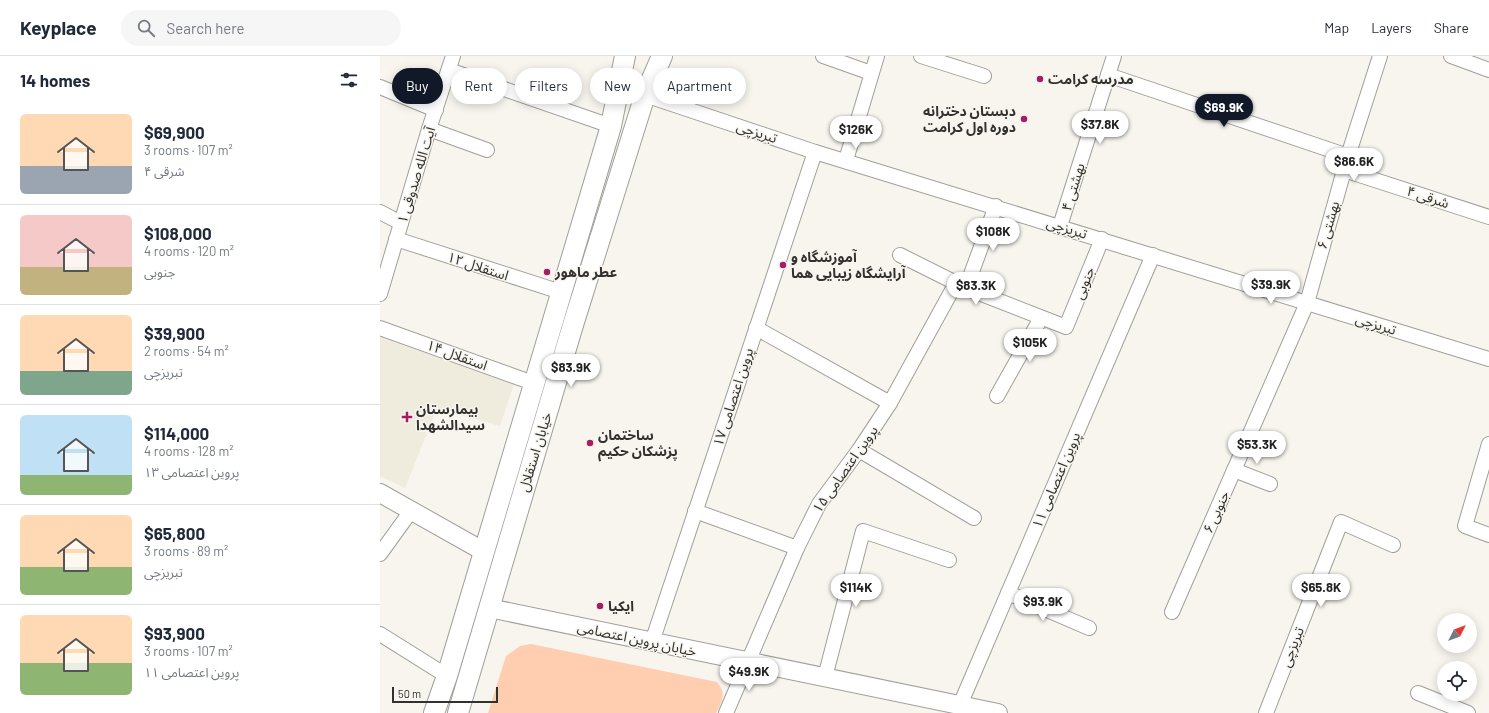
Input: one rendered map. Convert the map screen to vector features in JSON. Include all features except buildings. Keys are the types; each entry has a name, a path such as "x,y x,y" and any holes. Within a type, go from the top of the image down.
{"main road":[{"name":"خیابان استقلال","path":"434,713 447,676 533,383 611,126 625,56"},
{"path":"611,126 633,56"},
{"path":"645,95 657,56"},
{"name":"خیابان استقلال","path":"645,95 662,56"},
{"name":"خیابان استقلال","path":"458,713 573,325 642,104"}],"street":[{"name":"آیت الله صدوقی ۱","path":"380,294 429,129 453,56"},
{"path":"823,56 871,73"},
{"path":"846,160 877,56"},
{"path":"921,56 984,76"},
{"name":"بهشتی ۴","path":"1060,226 1114,56"},
{"name":"بهشتی ۶","path":"1307,303 1348,156 1380,56"},
{"path":"1451,56 1489,70"},
{"path":"449,70 611,126"},
{"path":"1108,75 1348,156"},
{"path":"380,87 436,110"},
{"name":"تبریزچی","path":"645,95 816,152 996,206 1489,359"},
{"path":"429,129 487,150"},
{"name":"پروین اعتصامی ۱۷","path":"652,642 816,152"},
{"name":"شرقی ۴","path":"1344,170 1489,217"},
{"path":"961,285 996,206"},
{"path":"380,212 401,223"},
{"name":"استقلال ۱۲","path":"396,239 561,292"},
{"name":"جنوبی","path":"1041,318 1066,327 1102,239"},
{"path":"900,255 961,285 1041,318 997,396"},
{"name":"پروین اعتصامی ۱۱","path":"971,709 1008,593 1153,255"},
{"name":"پروین اعتصامی ۱۵","path":"726,713 797,548 819,504 859,450 890,403 961,285"},
{"name":"جنوبی ۶","path":"1172,612 1307,303"},
{"name":"استقلال ۱۴","path":"380,328 533,383"},
{"path":"756,328 890,403"},
{"path":"1489,444 1465,526 1489,535"},
{"path":"859,450 974,518"},
{"path":"1234,470 1270,484"},
{"path":"380,493 483,551"},
{"path":"380,554 411,511"},
{"path":"695,511 797,548"},
{"name":"تبریزچی","path":"1266,713 1341,522 1393,545"},
{"path":"825,677 863,531 949,560"},
{"path":"1008,593 1089,628"},
{"name":"خیابان پروین اعتصامی","path":"489,608 825,677 971,709 998,713"},
{"path":"380,634 447,676"},
{"path":"1418,693 1468,713"}],"shaded area":[{"name":"بیمارستان سیدالشهدا","path":"380,335 514,384 500,426 437,408 405,488 380,476"},
{"path":"531,644 717,682 722,690 722,701 716,713 488,713 506,656 520,646"}],"place":[{"name":"مدرسه کرامت","path":"1040,79"},
{"name":"دبستان دخترانه دوره اول کرامت","path":"1024,119"},
{"name":"آموزشگاه و آرایشگاه زیبایی هما","path":"783,265"},
{"name":"عطر ماهور","path":"547,272"},
{"name":"بیمارستان سیدالشهدا","path":"407,417"},
{"name":"ساختمان پزشکان حکیم","path":"590,443"},
{"name":"ایکیا","path":"600,606"}]}
